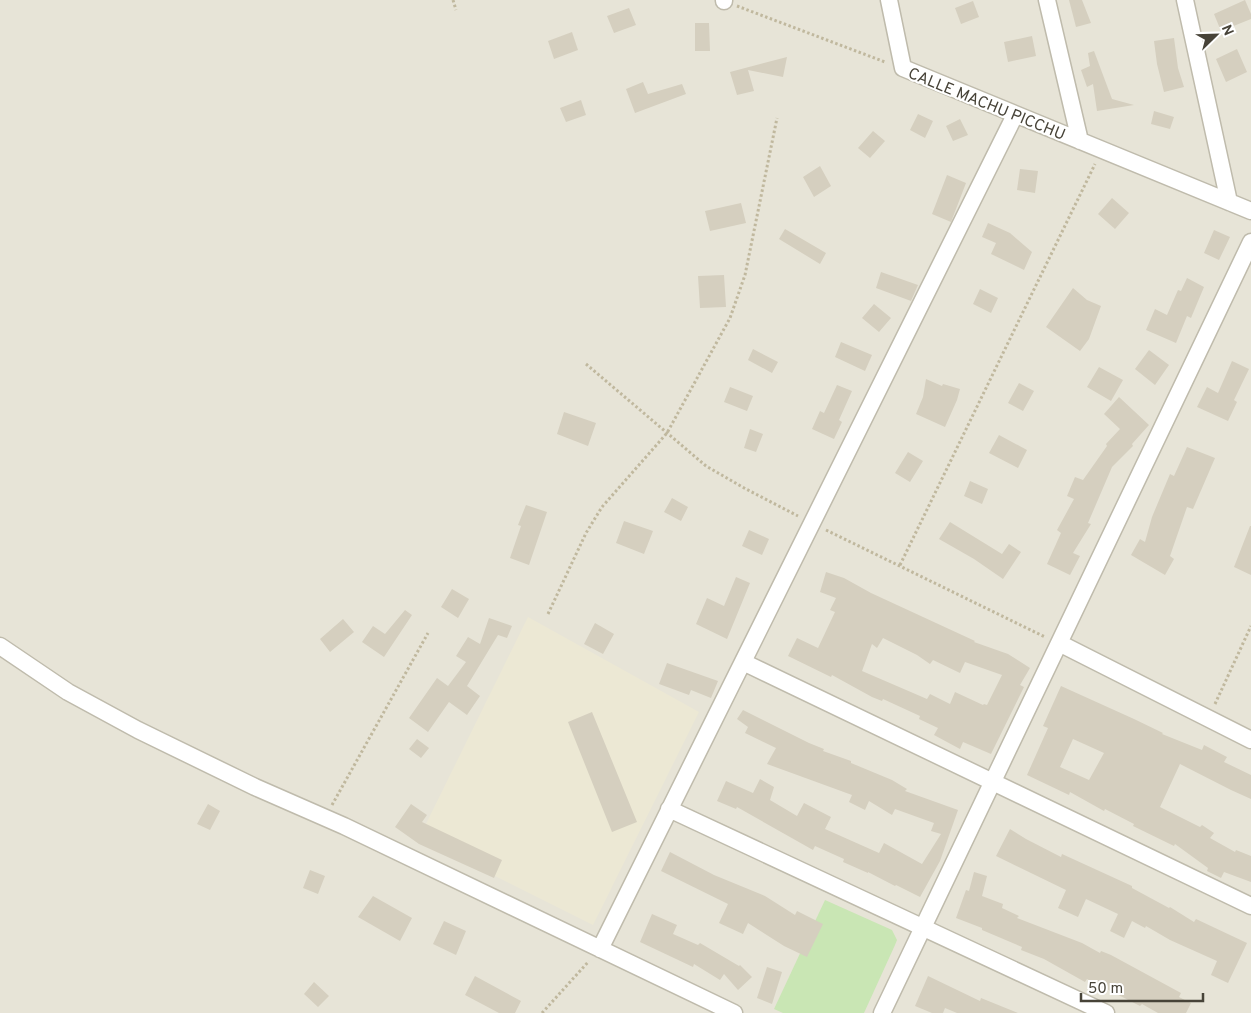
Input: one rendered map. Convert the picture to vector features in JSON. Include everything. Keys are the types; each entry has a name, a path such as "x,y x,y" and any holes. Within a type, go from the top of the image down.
{"street":[{"path":"889,0 903,68"},
{"path":"1046,0 1080,141"},
{"path":"1185,0 1229,202"},
{"name":"CALLE MACHU PICCHU","path":"903,68 1251,211"},
{"path":"600,949 1015,115"},
{"path":"882,1013 1251,242"},
{"path":"1059,643 1251,740"},
{"path":"0,646 68,692 138,730 255,787 325,817 734,1013"},
{"path":"743,662 1251,906"},
{"path":"670,809 1106,1013"}],"path":[{"path":"453,0 456,10"},
{"name":"CALLE MACHU PICCHU","path":"724,0 903,68"},
{"path":"548,614 586,533 613,494 667,433 730,318 744,275 777,118"},
{"path":"900,566 1102,150"},
{"path":"1208,718 1251,626"},
{"path":"325,817 428,633"},
{"path":"542,1013 600,949"}],"shaded area":[{"path":"0,0 1251,0 1251,1013 0,1013"},
{"path":"528,617 699,712 593,925 419,838"}],"green space":[{"path":"825,900 892,930 897,940 864,1013 783,1013 774,1009"}],"building":[{"path":"1069,0 1082,0 1091,23 1076,27"},
{"path":"1245,0 1251,14 1251,19 1221,31 1214,14"},
{"path":"973,1 979,17 961,24 955,8"},
{"path":"629,8 636,25 614,33 607,16"},
{"path":"695,23 709,23 710,51 695,51"},
{"path":"572,32 578,50 554,59 548,41"},
{"path":"1032,36 1036,56 1008,62 1004,42"},
{"path":"1174,38 1178,68 1184,87 1164,92 1154,41"},
{"path":"1237,49 1247,72 1226,82 1216,59"},
{"path":"1094,51 1112,99 1134,105 1097,111 1093,84 1087,87 1081,70 1090,66 1088,53"},
{"path":"787,57 783,77 748,70 754,91 737,95 730,72"},
{"path":"643,82 648,94 682,84 686,94 635,113 626,89"},
{"path":"581,100 586,115 566,122 560,108"},
{"path":"1154,111 1174,117 1170,129 1151,124"},
{"path":"918,114 933,121 925,138 910,130"},
{"path":"960,119 968,135 953,141 946,126"},
{"path":"873,131 885,141 870,158 858,148"},
{"path":"820,166 831,186 814,197 803,177"},
{"path":"1020,169 1038,171 1035,193 1017,190"},
{"path":"947,175 966,183 951,222 932,214"},
{"path":"1112,198 1129,213 1115,229 1098,214"},
{"path":"741,203 746,223 710,231 705,211"},
{"path":"988,223 1010,233 1032,252 1024,270 991,254 996,243 982,237"},
{"path":"785,229 826,253 820,264 779,239"},
{"path":"1214,230 1230,237 1219,260 1204,253"},
{"path":"881,272 918,285 911,301 876,288"},
{"path":"724,275 726,307 700,308 698,276"},
{"path":"1187,278 1204,287 1191,318 1187,316 1176,343 1146,330 1155,309 1167,315 1178,290 1181,291"},
{"path":"1073,288 1087,300 1101,306 1089,339 1080,351 1046,327"},
{"path":"980,289 998,298 991,313 973,304"},
{"path":"874,304 891,318 879,332 862,318"},
{"path":"841,342 872,355 865,371 835,357"},
{"path":"753,349 778,362 772,373 748,360"},
{"path":"1149,350 1169,365 1155,385 1135,369"},
{"path":"1232,361 1249,369 1234,400 1237,402 1228,421 1197,407 1207,387 1218,393"},
{"path":"1099,367 1123,380 1111,401 1087,387"},
{"path":"926,379 942,386 943,384 960,389 945,427 916,414 923,397"},
{"path":"1019,383 1034,391 1023,411 1008,403"},
{"path":"837,385 852,391 839,420 842,422 834,439 812,429 820,411 824,413"},
{"path":"730,387 753,396 747,411 724,402"},
{"path":"1119,397 1149,425 1132,444 1133,446 1112,467 1088,523 1091,524 1073,553 1080,556 1070,575 1047,564 1061,533 1057,530 1074,499 1067,496 1075,477 1083,480 1107,446 1106,444 1120,429 1104,414"},
{"path":"564,412 596,423 588,446 557,434"},
{"path":"750,429 763,434 756,452 744,448"},
{"path":"999,435 1027,450 1018,468 989,453"},
{"path":"1187,447 1215,458 1193,509 1187,507 1170,556 1174,559 1165,575 1131,555 1140,539 1145,542 1152,517 1170,474 1174,476"},
{"path":"908,452 923,461 910,482 895,473"},
{"path":"970,481 988,489 982,504 964,496"},
{"path":"672,498 688,507 681,521 664,512"},
{"path":"526,505 547,512 529,565 510,558 521,526 518,525"},
{"path":"624,521 653,531 644,554 616,543"},
{"path":"950,522 1002,554 1009,544 1021,552 1003,579 974,559 939,539"},
{"path":"1251,526 1251,575 1234,567"},
{"path":"749,530 769,539 762,555 742,546"},
{"path":"826,572 844,578 871,593 974,642 1008,654 1030,668 1020,685 1024,687 991,754 963,742 960,749 934,735 938,728 919,719 920,716 883,699 882,701 872,697 832,675 831,677 788,656 797,638 818,648 835,612 830,610 836,598 820,592","holes":["883,638 917,655 930,664 933,660 960,673 965,662 1002,675 987,705 983,705 955,692 950,704 930,694 927,699 862,671 872,644 877,648"]},
{"path":"736,577 750,583 727,639 696,624 707,598 724,606"},
{"path":"452,589 469,599 458,618 441,607"},
{"path":"405,610 412,615 384,657 362,642 373,626 385,634"},
{"path":"489,618 512,626 507,638 498,635 467,686 480,696 467,715 449,702 428,732 409,718 437,678 448,686 466,662 456,656 468,637 480,644"},
{"path":"343,619 354,632 330,652 320,639"},
{"path":"595,623 614,634 603,654 584,644"},
{"path":"667,663 718,681 711,698 691,690 689,695 659,684"},
{"path":"1061,686 1134,719 1162,734 1202,750 1204,745 1227,757 1224,762 1251,775 1251,799 1180,764 1160,807 1200,827 1202,825 1214,833 1210,838 1235,852 1236,850 1251,856 1251,882 1224,872 1221,878 1207,871 1208,868 1175,844 1174,846 1133,826 1134,824 1105,809 1104,811 1070,792 1069,795 1027,775 1048,728 1043,726","holes":["1073,739 1104,753 1089,780 1060,767"]},
{"path":"743,710 824,749 823,751 851,761 851,763 892,780 907,789 905,791 958,810 940,861 920,897 843,862 844,859 815,846 813,850 737,807 736,809 717,801 726,781 753,793 760,779 774,787 770,800 797,816 804,803 831,817 825,829 879,853 884,843 922,864 941,834 931,831 934,823 895,809 892,815 869,801 865,810 849,802 852,795 767,764 776,748 745,733 748,727 737,719"},
{"path":"592,712 637,822 612,832 568,722"},
{"path":"417,739 429,748 421,758 409,749"},
{"path":"208,804 220,811 210,830 197,824"},
{"path":"411,804 427,815 422,822 502,860 494,878 419,844 395,827"},
{"path":"1010,829 1061,857 1062,854 1132,886 1132,888 1170,907 1194,922 1196,919 1247,943 1228,983 1211,975 1217,961 1170,940 1146,926 1145,928 1132,921 1124,938 1110,931 1118,914 1086,899 1078,917 1058,908 1066,890 996,856"},
{"path":"670,852 714,875 765,896 795,915 797,911 823,924 807,957 784,946 748,923 743,934 719,923 728,904 661,871"},
{"path":"310,870 325,876 318,894 303,888"},
{"path":"974,872 987,876 982,896 1003,904 1002,908 1019,916 1017,918 1082,943 1100,953 1101,951 1111,955 1181,993 1179,997 1191,1003 1186,1013 1158,1013 1142,1004 1140,1006 1087,979 1085,982 1044,959 1021,950 1022,947 956,918 966,890 969,891"},
{"path":"373,896 412,918 400,941 358,917"},
{"path":"652,914 677,925 673,934 698,945 700,943 740,965 752,977 738,990 724,974 720,980 694,964 693,967 640,942"},
{"path":"444,921 466,931 456,955 433,944"},
{"path":"767,967 782,972 772,1004 757,998"},
{"path":"475,976 521,1001 515,1013 499,1013 465,995"},
{"path":"928,976 980,1001 981,998 1018,1013 957,1013 945,1008 943,1013 932,1013 915,1006"},
{"path":"314,982 329,996 318,1007 304,994"}]}
